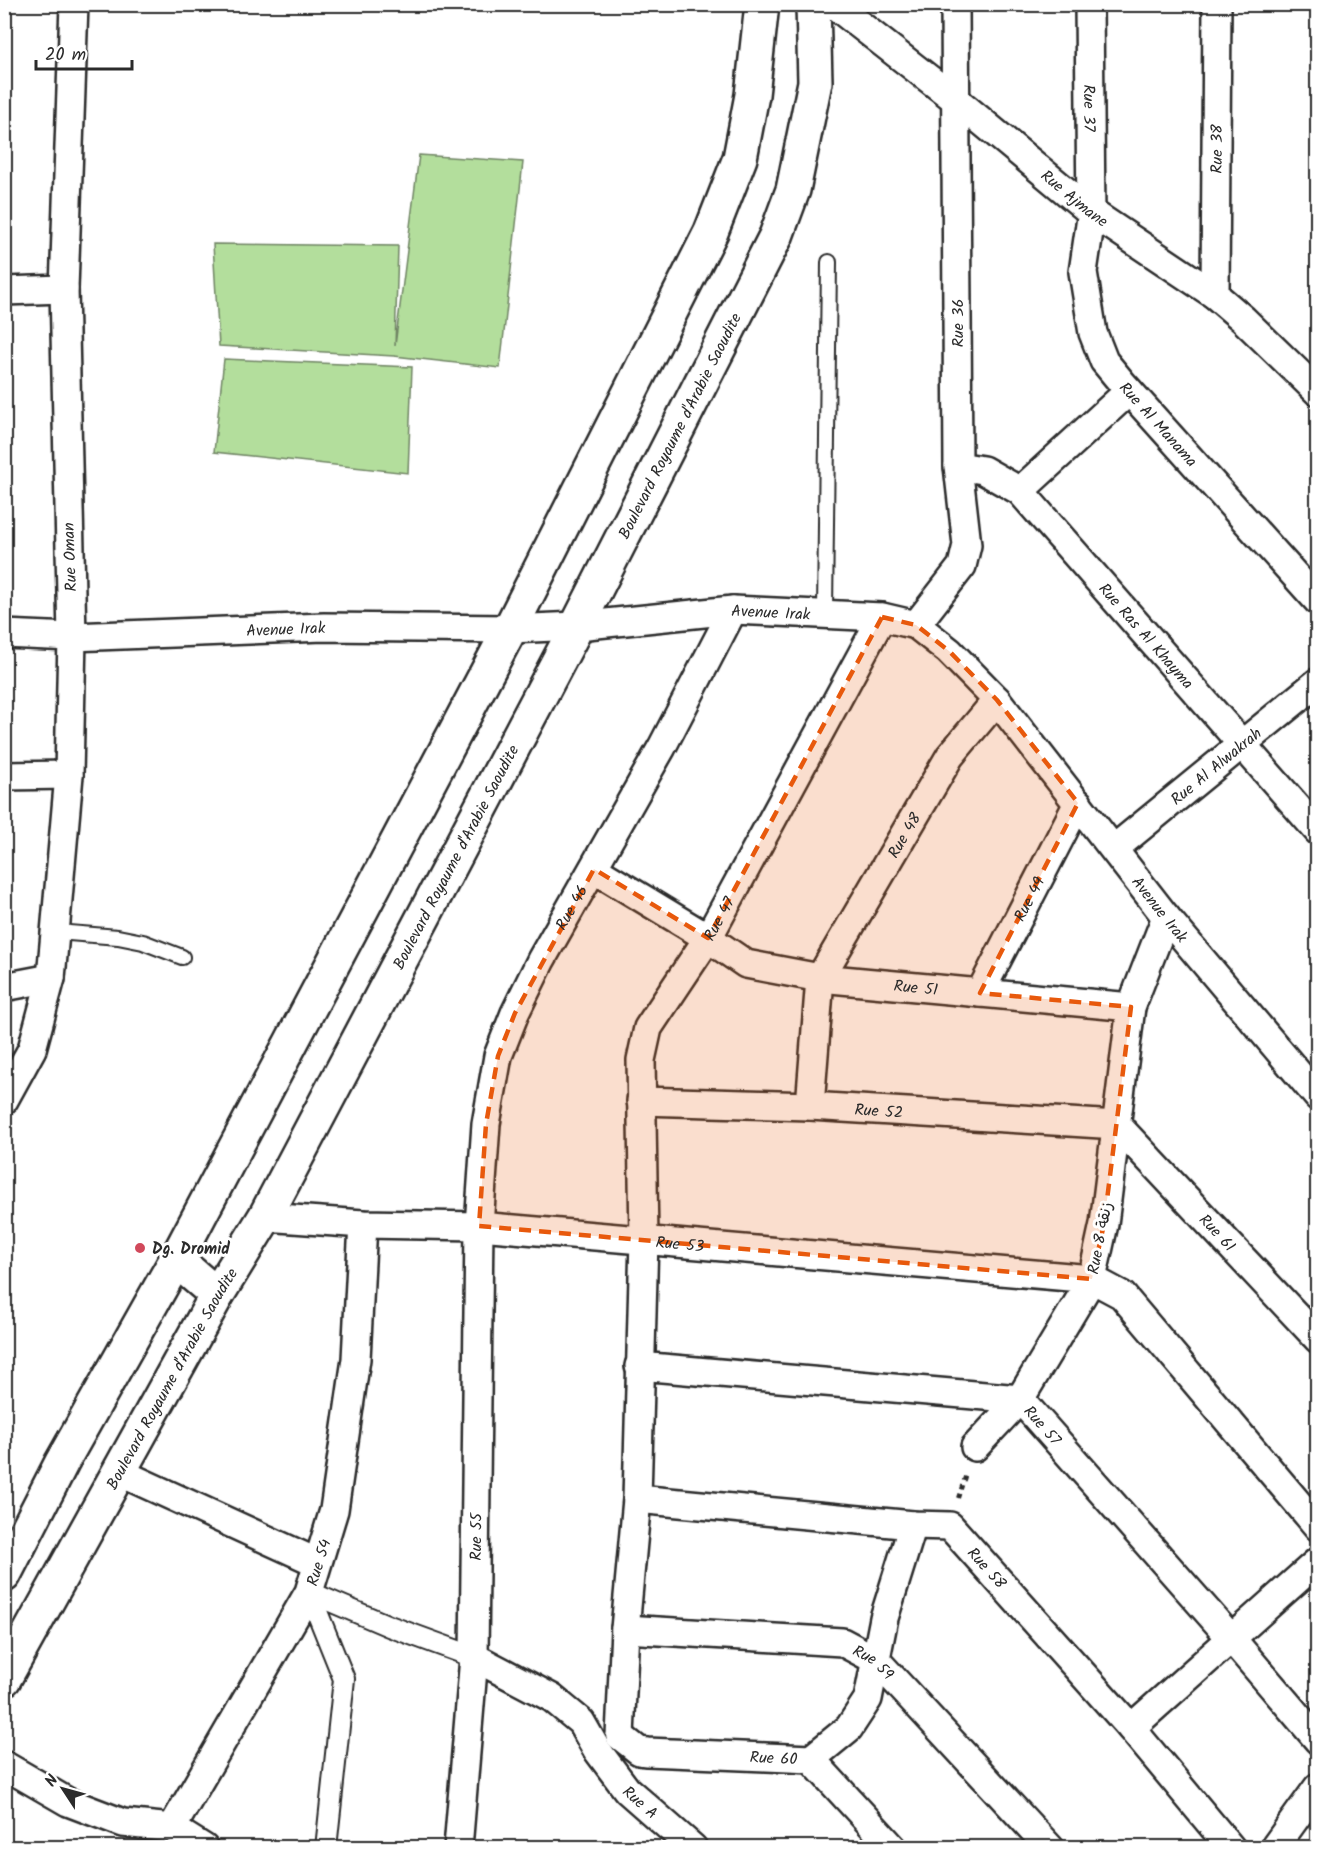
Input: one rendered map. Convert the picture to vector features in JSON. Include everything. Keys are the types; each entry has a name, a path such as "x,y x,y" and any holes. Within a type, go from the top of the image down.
{"main road":[{"path":"4,1575 62,1462 176,1260 510,629 711,232 740,158 752,95 762,4"},
{"name":"Boulevard Royaume d'Arabie Saoudite","path":"4,1679 217,1295 265,1217 577,626 777,236 793,190 815,82 813,4"},
{"path":"176,1260 217,1295"}],"street":[{"name":"Rue Oman","path":"4,1100 32,1049 51,978 57,932 69,775 72,637 64,289 74,4"},
{"name":"Rue Ajmane","path":"833,4 956,100 1091,212 1215,295 1313,376"},
{"name":"Rue 36","path":"916,625 962,567 966,554 958,466 955,4"},
{"name":"Rue 37","path":"1089,4 1091,212"},
{"name":"Rue 38","path":"1215,295 1217,4"},
{"name":"Rue Al Manama","path":"1091,212 1083,272 1093,333 1104,361 1317,601"},
{"path":"4,291 64,289"},
{"path":"1020,491 1129,390"},
{"name":"Rue Ras Al Khayma","path":"958,466 983,470 1020,491 1244,744 1317,831"},
{"name":"Avenue Irak","path":"4,634 72,637 324,627 510,629 577,626 733,610 882,616 916,625 949,651 997,700 1167,917 1317,1096"},
{"name":"Rue 46","path":"479,1226 486,1124 498,1056 515,1013 662,747 733,610"},
{"name":"Rue 47","path":"620,1736 625,1629 637,1499 644,1239 640,1101 641,1060 648,1028 708,938 882,616"},
{"name":"Rue Al Alwakrah","path":"1115,848 1317,682"},
{"name":"Rue 48","path":"820,978 950,756 997,700"},
{"path":"4,776 69,775"},
{"name":"Rue 49","path":"980,993 1078,803"},
{"name":"Rue 51","path":"594,869 708,938 746,964 820,978 1131,1007"},
{"name":"Rue 8 زنقة","path":"975,1447 1020,1399 1092,1279 1104,1224 1131,1007 1167,917"},
{"path":"4,987 51,978"},
{"path":"810,1106 820,978"},
{"name":"Rue 52","path":"640,1101 810,1106 1117,1125"},
{"name":"Rue 61","path":"1117,1125 1317,1339"},
{"name":"Rue 53","path":"265,1217 363,1224 479,1226 1092,1279"},
{"name":"Rue 54","path":"172,1828 309,1593 316,1562 334,1510 356,1359 363,1224"},
{"name":"Rue 55","path":"458,1848 474,1657 479,1226"},
{"path":"1092,1279 1122,1295 1317,1527"},
{"name":"Rue 57","path":"639,1366 1020,1399 1230,1637 1317,1740"},
{"path":"119,1472 316,1562"},
{"path":"637,1499 913,1525 950,1526"},
{"path":"812,1759 849,1728 868,1698 884,1618 913,1525"},
{"name":"Rue 58","path":"950,1526 1131,1728 1231,1848"},
{"path":"1131,1728 1230,1637 1317,1562"},
{"path":"309,1593 389,1626 474,1657"},
{"path":"309,1593 344,1679 326,1848"},
{"name":"Rue 59","path":"625,1629 842,1642 876,1660 1050,1848"},
{"name":"Rue A","path":"474,1657 552,1698 581,1722 597,1750 627,1790 693,1848"},
{"path":"597,1750 620,1736"},
{"name":"Rue 60","path":"620,1736 639,1751 647,1752 812,1759 893,1848"},
{"path":"4,1766 68,1802 123,1823 172,1828 204,1848"},
{"path":"1274,1848 1317,1787"}],"lane":[{"path":"825,612 829,262"},
{"path":"57,932 118,937 143,942 182,957"}],"path":[{"path":"950,1526 975,1447"}],"highlighted area":[{"path":"882,617 916,625 949,651 997,700 1078,803 980,993 1131,1007 1104,1224 1092,1279 479,1226 486,1124 498,1056 515,1013 594,869 708,938"}],"green space":[{"path":"419,155 523,162 500,368 394,356 219,346 213,244 398,246 395,346"},
{"path":"224,359 412,367 408,473 214,452"}],"place":[{"name":"Dg. Dromid","path":"140,1248"}]}
